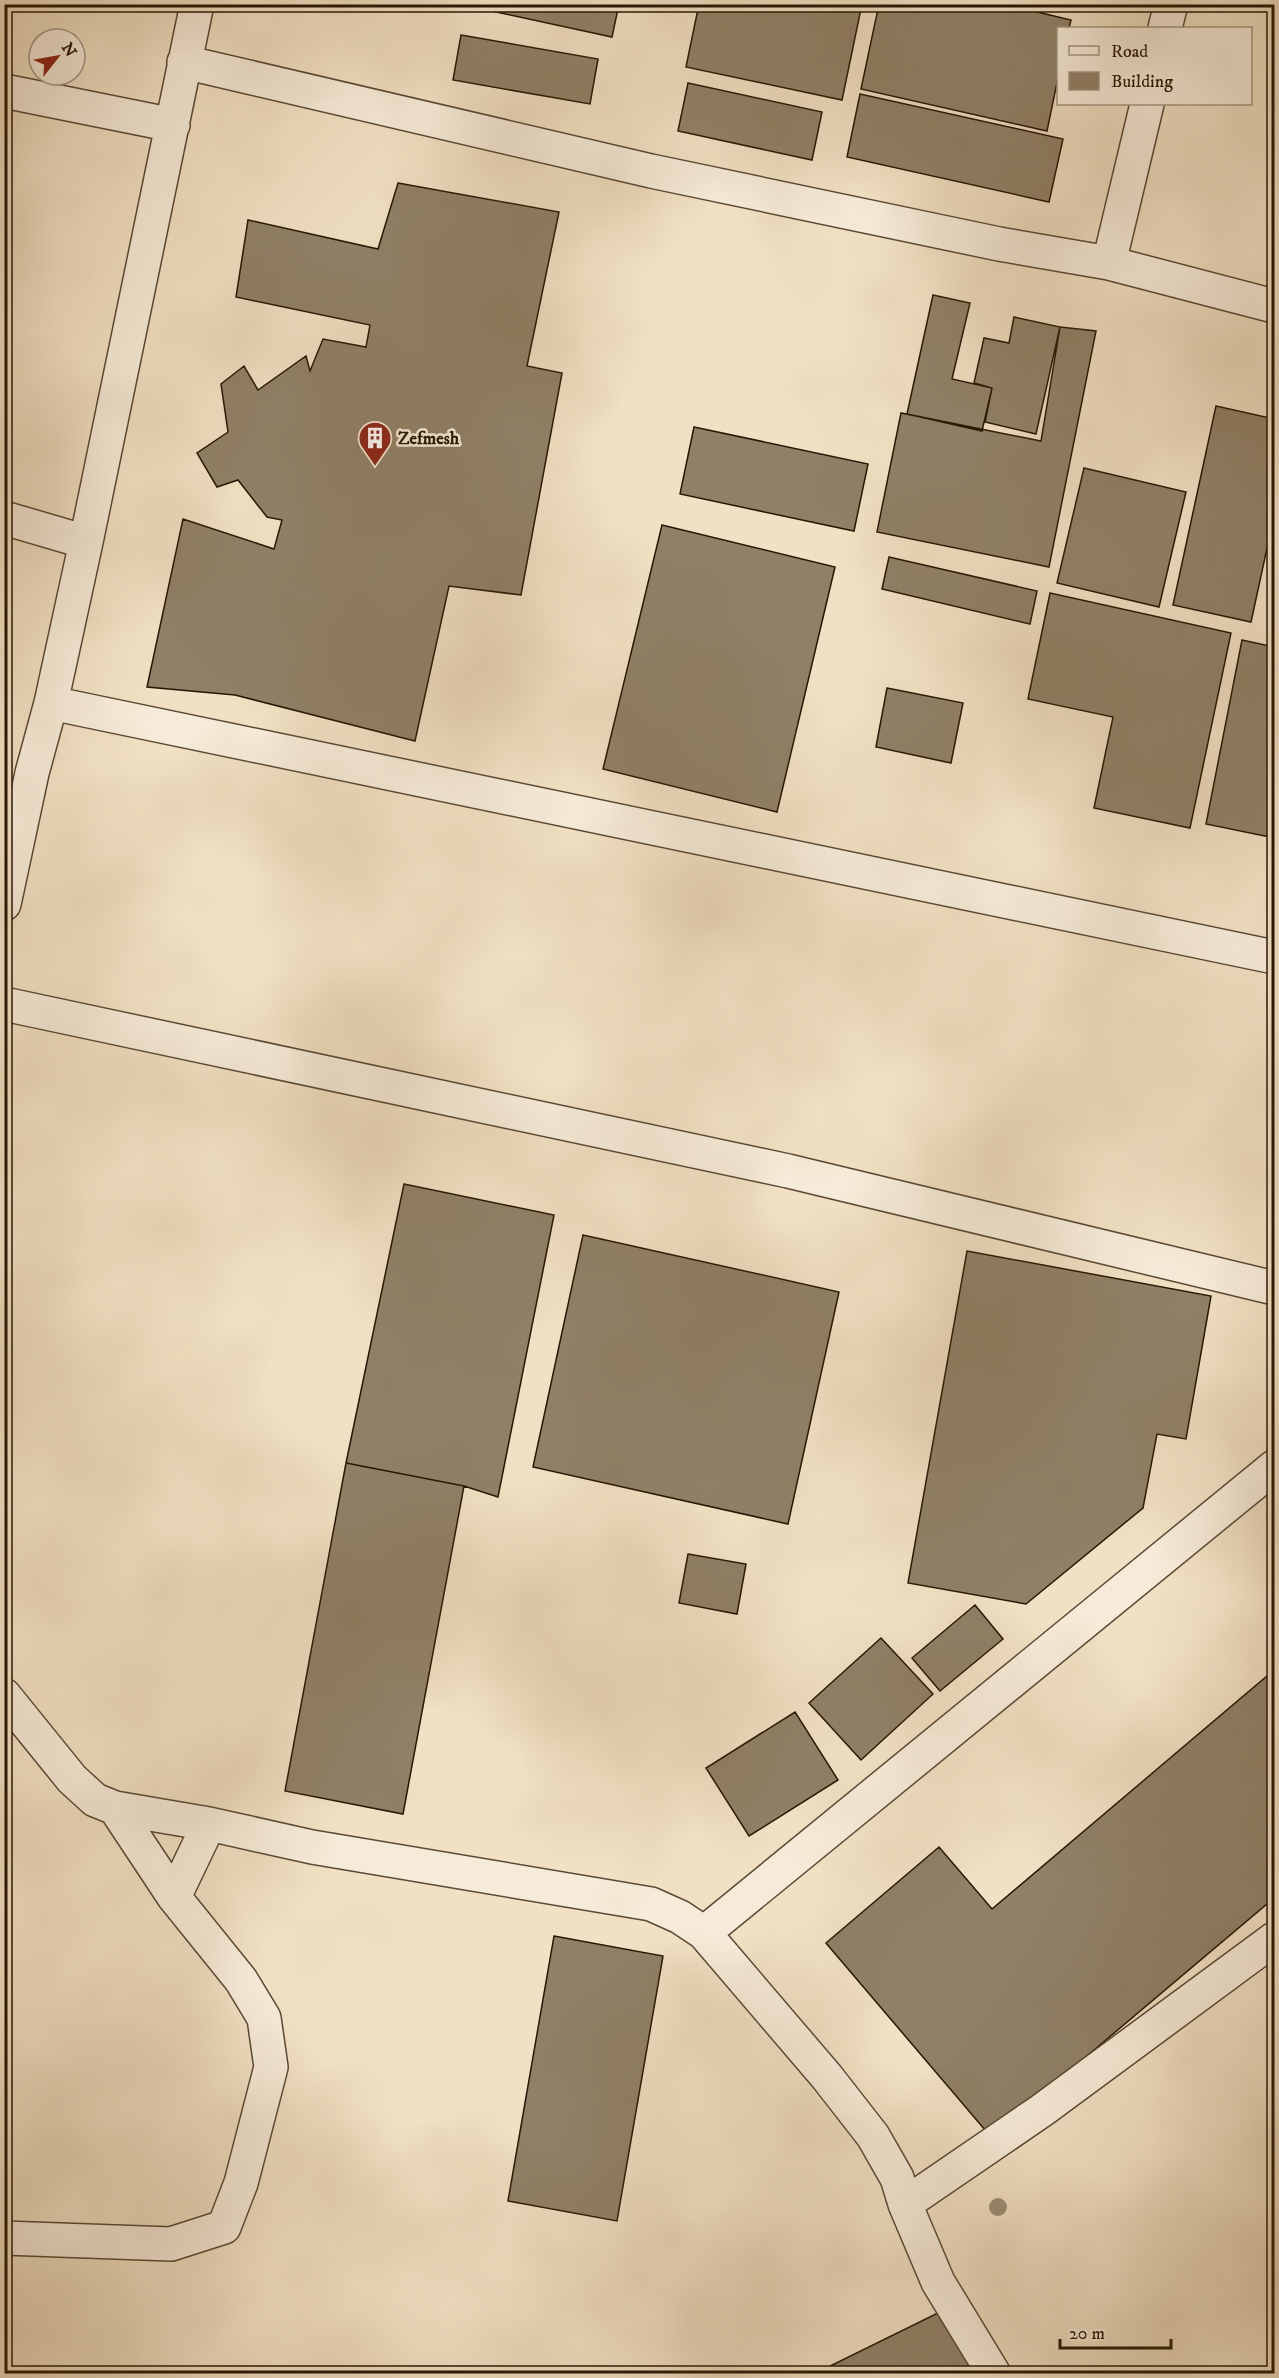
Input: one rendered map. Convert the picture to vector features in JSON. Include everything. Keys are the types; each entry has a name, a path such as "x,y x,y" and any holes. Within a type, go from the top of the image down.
{"street":[{"path":"4,904 18,769 51,703 197,4"},
{"path":"1166,27 1171,4"},
{"path":"184,62 651,171 999,244 1109,263 1275,306"},
{"path":"4,91 173,125"},
{"path":"1109,263 1148,105"},
{"path":"4,518 86,542"},
{"path":"51,703 1275,957"},
{"path":"4,1004 789,1171 1275,1288"},
{"path":"704,1933 1275,1467"},
{"path":"4,1695 72,1779 95,1800 115,1808 209,1824 312,1847 651,1904 680,1917 704,1933 827,2076 873,2136 897,2178 905,2204 938,2282 993,2373"},
{"path":"4,2238 171,2244 224,2227 241,2183 271,2067 264,2018 241,1980 174,1896 115,1808"},
{"path":"174,1896 209,1824"},
{"path":"905,2204 1041,2111 1275,1939"}],"building":[{"path":"474,4 619,4 612,37 473,7"},
{"path":"699,4 862,4 842,100 686,67"},
{"path":"879,4 1004,4 1071,20 1069,27 1057,27 1057,83 1047,131 861,89"},
{"path":"461,35 598,59 590,104 453,80"},
{"path":"688,83 822,112 812,160 678,131"},
{"path":"860,94 1063,139 1049,202 847,157"},
{"name":"Zefmesh","path":"398,183 559,212 527,366 562,373 521,595 449,586 415,741 235,695 147,687 183,519 274,549 282,520 267,517 238,480 217,487 197,453 228,432 221,384 244,366 258,390 306,356 310,371 323,339 366,347 370,325 236,297 248,220 378,249"},
{"path":"933,295 970,303 952,379 992,388 982,431 907,414"},
{"path":"1014,317 1060,327 1036,434 985,422 992,388 974,383 984,338 1009,343"},
{"path":"1060,327 1096,331 1049,567 877,532 901,413 1041,441"},
{"path":"1216,406 1274,419 1274,516 1251,622 1173,605"},
{"path":"694,427 868,464 854,531 680,494"},
{"path":"1084,468 1186,492 1159,607 1057,583"},
{"path":"662,525 835,567 777,812 603,769"},
{"path":"889,557 1037,591 1030,624 882,589"},
{"path":"1050,593 1231,633 1190,828 1094,808 1113,717 1028,699"},
{"path":"1242,640 1274,647 1274,838 1206,824"},
{"path":"887,688 963,703 951,763 876,747"},
{"path":"404,1184 554,1215 498,1497 464,1486 346,1463"},
{"path":"583,1235 839,1292 788,1524 533,1467"},
{"path":"967,1251 1211,1296 1186,1439 1157,1434 1143,1508 1026,1604 908,1583"},
{"path":"346,1463 464,1486 403,1814 285,1791"},
{"path":"688,1554 746,1564 737,1614 679,1603"},
{"path":"975,1605 1003,1639 940,1691 912,1658"},
{"path":"881,1638 933,1694 861,1760 809,1703"},
{"path":"1274,1670 1274,1898 991,2137 826,1943 939,1847 992,1909"},
{"path":"795,1712 838,1780 749,1836 706,1768"},
{"path":"554,1936 663,1956 617,2221 508,2201"},
{"path":"948,2308 980,2374 814,2374"}],"place":[{"name":"Zefmesh","path":"375,467"}]}
